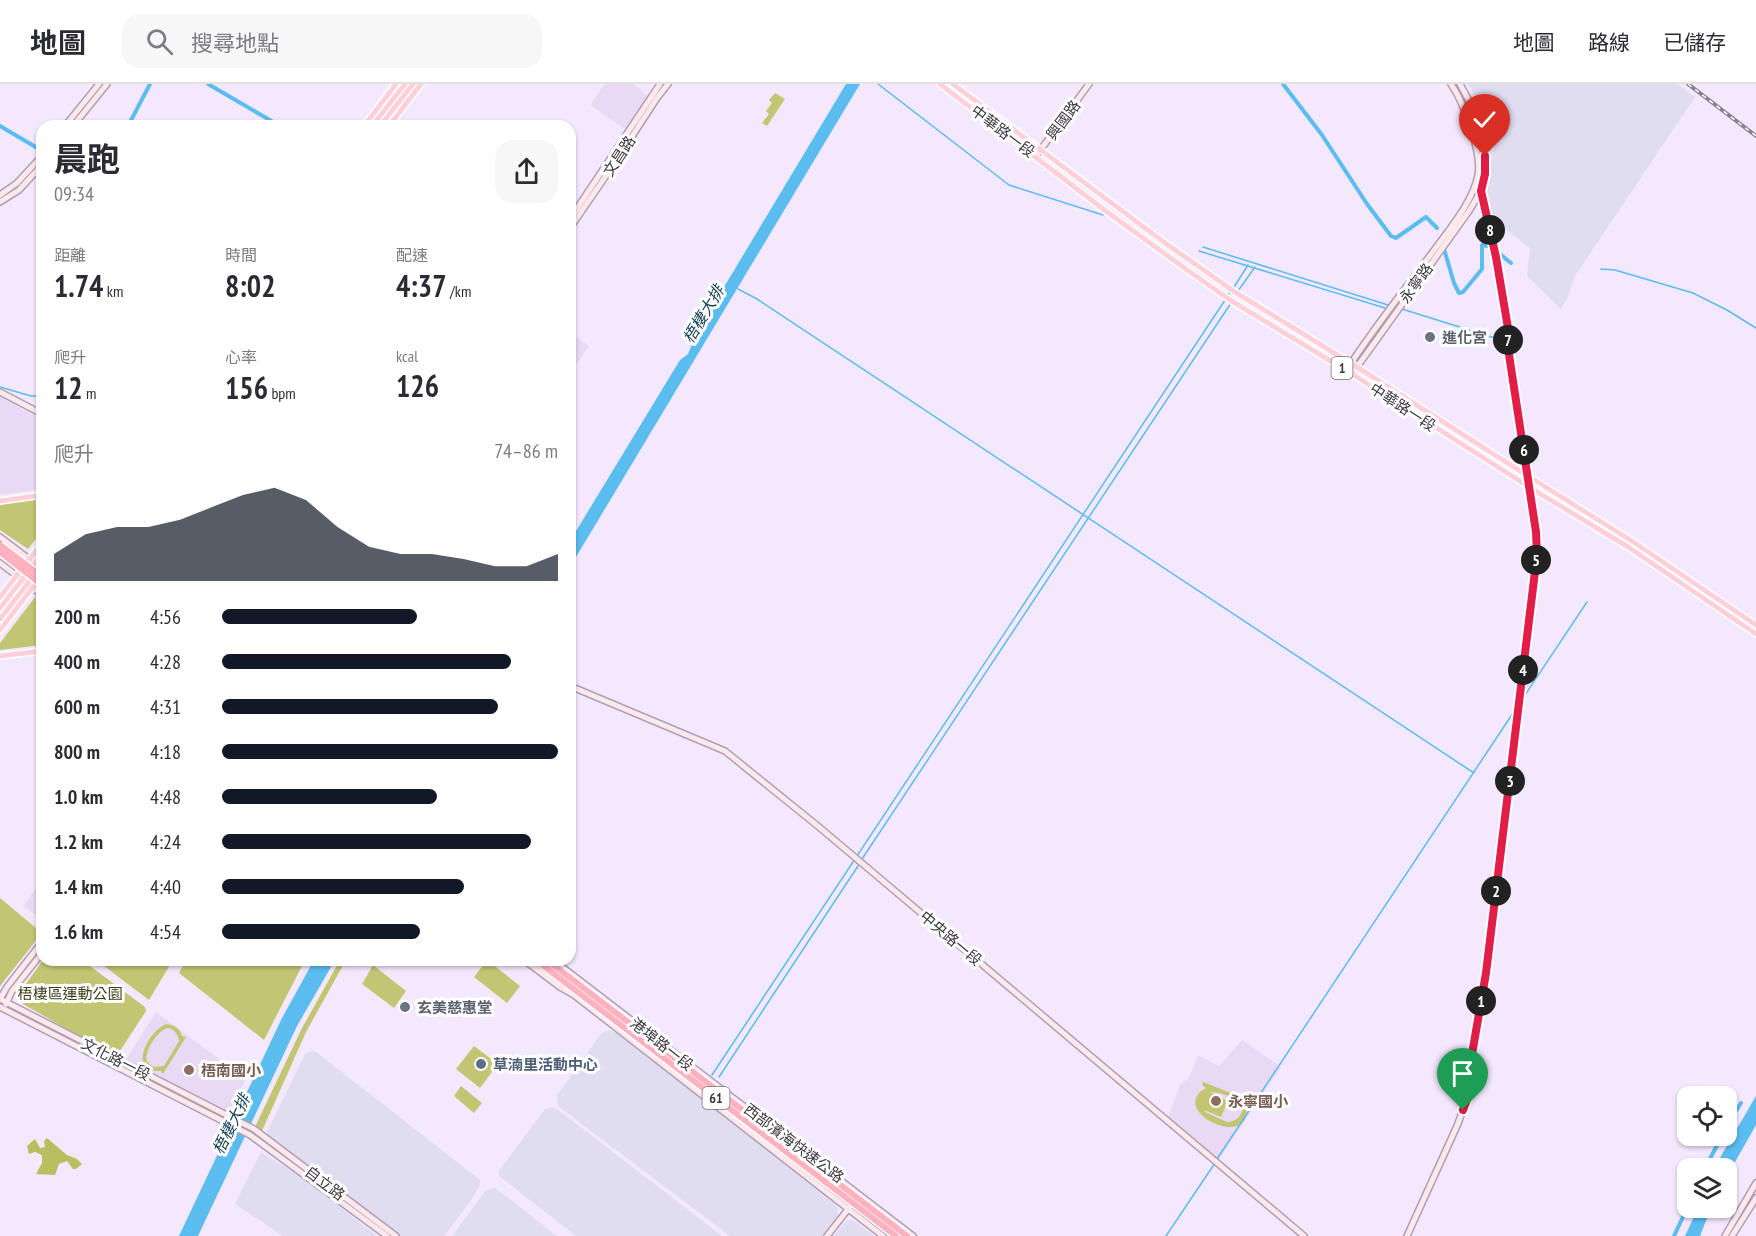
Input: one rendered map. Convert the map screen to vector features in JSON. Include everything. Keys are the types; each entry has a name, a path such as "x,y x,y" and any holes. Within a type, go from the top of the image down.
{"highway":[{"path":"0,544 36,571"},
{"path":"0,552 36,580"},
{"name":"西部濱海快速公路","path":"544,966 896,1236"},
{"name":"西部濱海快速公路","path":"555,966 907,1236"}],"main road":[{"path":"369,120 396,84"},
{"path":"377,120 405,84"},
{"path":"385,120 413,84"},
{"path":"394,120 422,84"},
{"name":"中華路一段","path":"940,84 1107,212 1230,300 1628,547 1756,634"},
{"name":"中華路一段","path":"953,84 1161,240 1235,292 1632,541 1756,625"},
{"path":"0,501 36,496"},
{"path":"0,619 36,566"},
{"path":"0,630 25,582 36,566"},
{"path":"0,597 36,578"},
{"path":"0,608 25,582"},
{"path":"0,657 36,652"}],"street":[{"path":"70,120 99,84"},
{"path":"78,120 107,84"},
{"name":"文昌路","path":"576,210 660,84"},
{"name":"文昌路","path":"576,219 668,84"},
{"name":"興國路","path":"1036,156 1089,84"},
{"path":"1451,84 1458,94 1473,134 1478,172 1474,188 1481,191"},
{"path":"1407,1236 1457,1126 1469,1094 1468,1082 1486,973 1537,555 1536,532 1508,348 1508,328 1496,257 1481,191 1485,174 1482,140 1473,108 1460,84"},
{"path":"0,195 17,183 36,162"},
{"path":"0,202 19,190 36,172"},
{"name":"永寧路","path":"1349,373 1351,363 1446,234 1474,188"},
{"name":"永寧路","path":"1349,373 1357,367 1481,191"},
{"path":"0,392 36,411"},
{"path":"0,537 36,564"},
{"path":"0,563 36,590"},
{"name":"中央路一段","path":"576,689 725,751 819,827 1304,1236"},
{"path":"2,1003 7,987 36,950"},
{"path":"2,1003 36,961"},
{"name":"港埠路一段","path":"532,966 574,995 883,1236"},
{"name":"港埠路一段","path":"548,966 574,995"},
{"name":"港埠路一段","path":"561,966 913,1236"},
{"name":"港埠路一段","path":"551,968 583,982"},
{"name":"文化路一段","path":"2,1003 252,1132"},
{"name":"自立路","path":"252,1132 387,1236"},
{"name":"自立路","path":"252,1132 396,1236"},
{"path":"1725,1236 1756,1183"},
{"path":"827,1236 860,1196"},
{"path":"1732,1236 1756,1198"}],"shaded area":[{"path":"605,84 634,84 648,96 626,130 590,105"},
{"path":"1468,84 1678,84 1695,97 1575,276 1561,309 1527,276 1530,248 1496,222 1483,194 1495,145 1478,101"},
{"path":"576,336 589,346 576,365"},
{"path":"0,397 36,417 36,490 0,495"},
{"path":"36,888 36,915 23,906"},
{"name":"梧南國小","path":"156,1012 246,1079 229,1112 125,1061"},
{"path":"609,1030 667,1072 837,1206 838,1215 822,1236 730,1236 558,1106 557,1095 601,1034"},
{"name":"永寧國小","path":"1242,1040 1281,1067 1219,1159 1168,1118 1180,1085 1189,1078 1198,1055 1219,1066"},
{"path":"312,1051 480,1180 480,1185 472,1199 444,1236 400,1236 292,1154 271,1141 267,1132 305,1054"},
{"path":"553,1107 722,1236 576,1236 499,1176 499,1171 545,1109"},
{"path":"261,1152 303,1178 377,1236 283,1236 235,1204"},
{"path":"495,1188 557,1236 452,1236 486,1190"},
{"path":"847,1220 853,1220 875,1236 833,1236"}],"green space":[{"path":"775,93 785,99 767,126 762,123 769,114 766,111 772,103 769,100"},
{"path":"36,499 36,539 28,549 0,530 0,504"},
{"path":"36,596 36,646 0,650 0,643"},
{"path":"0,898 36,928 36,941 0,986"},
{"name":"梧棲區運動公園","path":"39,966 90,966 145,1007 146,1011 118,1054 114,1056 23,1004 20,992"},
{"path":"104,966 169,966 149,1000"},
{"path":"183,966 302,966 264,1040 179,973"},
{"path":"337,966 343,966 306,1032 262,1131 254,1129 301,1030"},
{"path":"374,966 406,991 394,1008 362,984"},
{"path":"482,966 495,966 520,986 507,1003 474,977"},
{"path":"167,1024 172,1025 182,1036 186,1037 163,1074 161,1071 150,1070 143,1058 148,1042 160,1028","holes":["169,1029 175,1032 179,1041 164,1066 154,1067 147,1062 149,1047 159,1033"]},
{"path":"474,1046 498,1064 480,1088 456,1069"},
{"path":"1203,1082 1251,1101 1249,1105 1246,1105 1245,1119 1238,1126 1226,1127 1203,1116 1196,1107 1196,1097 1206,1088 1202,1085","holes":["1210,1092 1229,1096 1238,1102 1242,1109 1240,1116 1227,1122 1205,1112 1204,1110 1221,1117 1228,1101"]},
{"path":"461,1086 482,1103 474,1113 454,1096"},
{"path":"47,1138 82,1164 73,1169 67,1161 59,1164 55,1175 36,1174 42,1163 42,1155 35,1152 29,1154 27,1146 35,1139 40,1148 45,1147 44,1141"}],"water":[{"path":"846,84 860,84 576,557 576,531 680,360 688,354 697,332"},
{"path":"311,966 332,966 297,1026 198,1236 179,1236 282,1018"},
{"path":"1756,1096 1756,1125 1737,1158 1720,1158 1727,1146 1737,1146 1737,1129"},
{"path":"1693,1218 1707,1218 1700,1236 1685,1236"}],"waterway":[{"path":"131,120 150,84"},
{"path":"208,84 270,120"},
{"path":"878,84 1009,185 1103,215"},
{"path":"1283,84 1322,135 1391,236 1396,238 1426,217 1437,228"},
{"path":"0,126 36,147"},
{"path":"1444,249 1459,293 1463,292 1482,269 1482,245 1488,246"},
{"path":"1203,247 1388,305"},
{"path":"1199,251 1385,308"},
{"path":"1496,251 1511,263"},
{"path":"1234,287 1248,265"},
{"path":"1238,291 1255,267"},
{"path":"1601,269 1615,270 1693,293 1756,328"},
{"path":"738,289 757,299 1474,773"},
{"path":"712,1075 1231,291"},
{"path":"862,859 1231,303"},
{"path":"1402,309 1498,339"},
{"path":"0,387 36,396"},
{"path":"1521,701 1587,602"},
{"path":"1217,1159 1515,710"},
{"path":"719,1077 860,863"},
{"path":"1737,1109 1741,1103"},
{"path":"1710,1158 1717,1146"},
{"path":"1166,1236 1215,1163"},
{"path":"1674,1236 1682,1218"}],"railway":[{"path":"1688,84 1756,136"}],"place":[{"name":"進化宮","path":"1430,337"},
{"name":"玄美慈惠堂","path":"405,1007"},
{"name":"草湳里活動中心","path":"481,1064"},
{"name":"梧南國小","path":"189,1070"},
{"name":"永寧國小","path":"1216,1101"}],"route":[{"path":"1463,1110 1469,1094 1471,1060 1486,973 1537,555 1535,522 1508,348 1508,328 1496,257 1481,191 1485,174 1485,156"}],"water label":[{"name":"梧棲大排","path":"703,314"},
{"name":"梧棲大排","path":"231,1124"}]}
